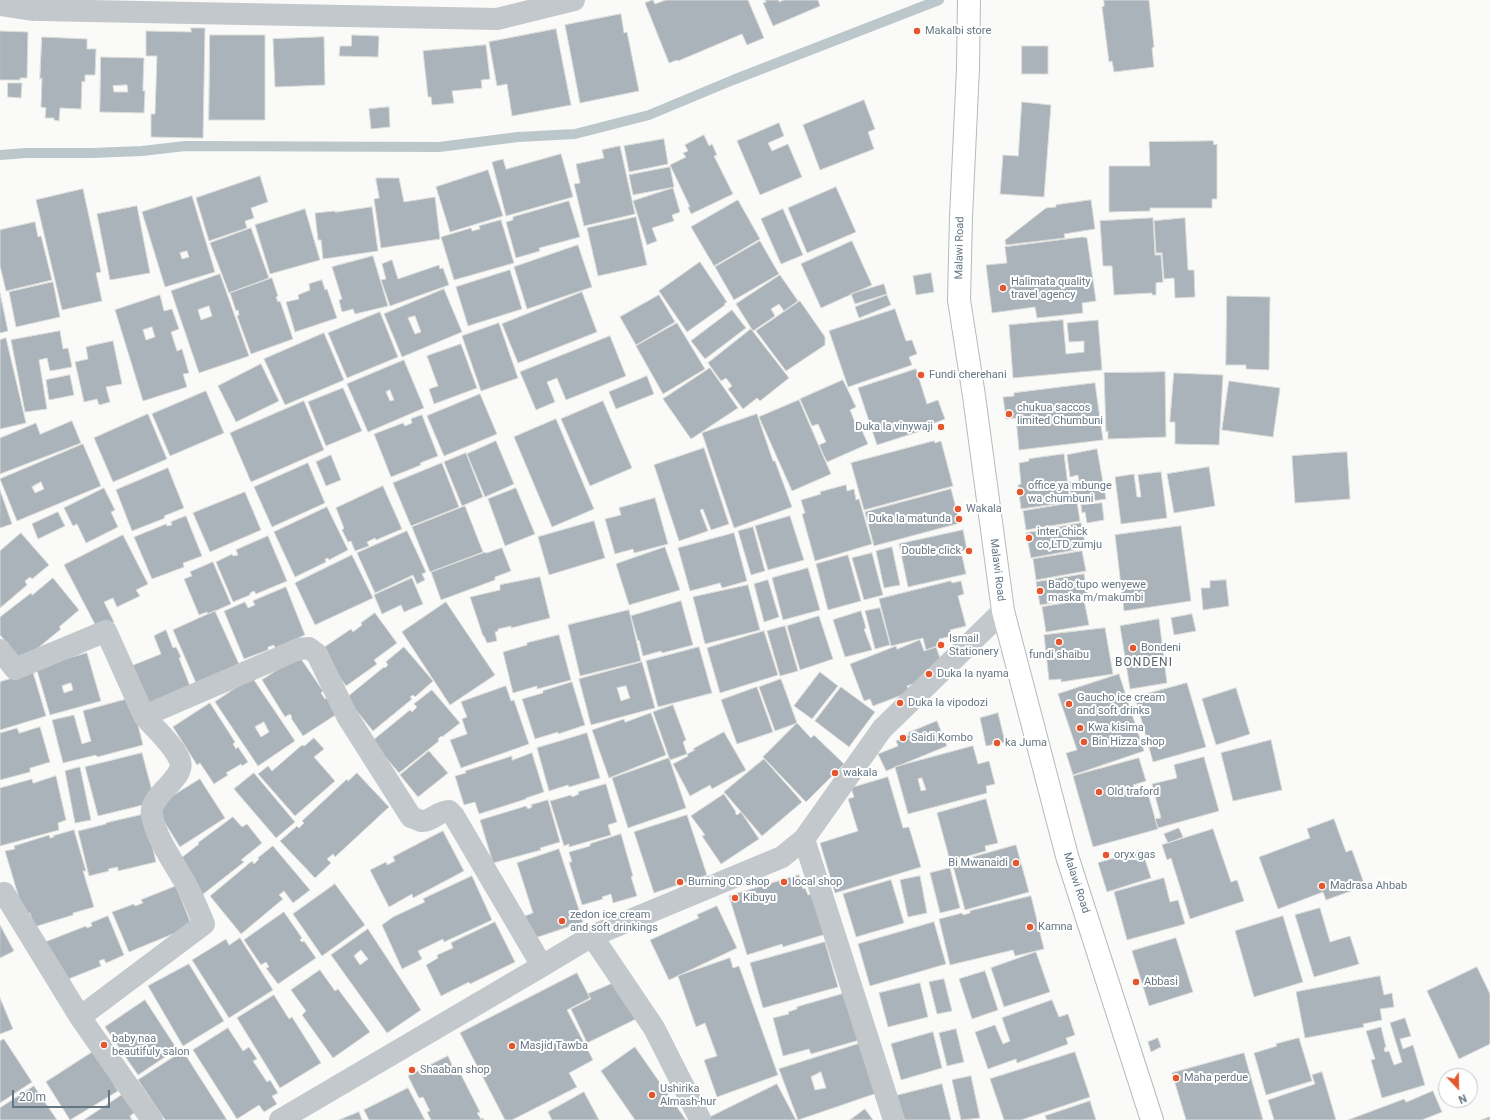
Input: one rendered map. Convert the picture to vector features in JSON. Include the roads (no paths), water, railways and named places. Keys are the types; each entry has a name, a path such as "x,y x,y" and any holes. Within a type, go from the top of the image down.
{"main road":[{"name":"Malawi Road","path":"969,0 968,68 961,217 959,300 974,396 1003,611 1067,856 1152,1120"}],"street":[{"path":"18,0 39,10"},
{"path":"0,5 39,10 151,6 497,19 574,0"},
{"path":"280,1120 592,936 782,857 804,839 882,729 1003,611"},
{"path":"0,650 15,669 106,631 144,716 173,750 180,762 180,771 155,801 151,812 154,828 189,889 204,924 80,1017"},
{"path":"144,716 299,649 309,648 317,654 347,716 411,817 421,821 428,820 443,811 449,811 454,816 542,966"},
{"path":"804,839 894,1120"},
{"path":"4,893 80,1017 152,1120"},
{"path":"592,936 654,1028 700,1119"}],"waterway":[{"path":"0,155 26,153 142,151 185,146 439,147 518,137 575,134 649,115 733,80 939,0"}],"place":[{"name":"Makalbi store","path":"917,31"},
{"name":"Halimata quality travel agency","path":"1003,288"},
{"name":"Fundi cherehani","path":"921,375"},
{"name":"chukua saccos limited Chumbuni","path":"1009,414"},
{"name":"Duka la vinywaji","path":"941,427"},
{"name":"office ya mbunge wa chumbuni","path":"1020,492"},
{"name":"Wakala","path":"958,509"},
{"name":"Duka la matunda","path":"959,519"},
{"name":"inter chick co,LTD zumju","path":"1029,538"},
{"name":"Double click","path":"969,551"},
{"name":"Bado tupo wenyewe maska m/makumbi","path":"1040,591"},
{"name":"fundi shaibu","path":"1059,642"},
{"name":"Ismail Stationery","path":"941,645"},
{"name":"Bondeni","path":"1133,648"},
{"name":"Duka la nyama","path":"929,674"},
{"name":"Duka la vipodozi","path":"900,703"},
{"name":"Gaucho ice cream and soft drinks","path":"1069,704"},
{"name":"Kwa kisima","path":"1080,728"},
{"name":"Saidi Kombo","path":"903,738"},
{"name":"Bin Hizza shop","path":"1084,742"},
{"name":"ka Juma","path":"997,743"},
{"name":"wakala","path":"835,773"},
{"name":"Old traford","path":"1099,792"},
{"name":"oryx gas","path":"1106,855"},
{"name":"Bi Mwanaidi","path":"1016,863"},
{"name":"Burning CD shop","path":"680,882"},
{"name":"local shop","path":"784,882"},
{"name":"Madrasa Ahbab","path":"1322,886"},
{"name":"Kibuyu","path":"735,898"},
{"name":"zedon ice cream and soft drinkings","path":"562,921"},
{"name":"Kamna","path":"1030,927"},
{"name":"Abbasi","path":"1136,982"},
{"name":"baby naa beautifuly salon","path":"104,1045"},
{"name":"Masjid Tawba","path":"512,1046"},
{"name":"Shaaban shop","path":"412,1070"},
{"name":"Maha perdue","path":"1176,1078"},
{"name":"Ushirika Almash-hur","path":"652,1095"}],"district":[{"name":"BONDENI","path":"1144,663"}]}
